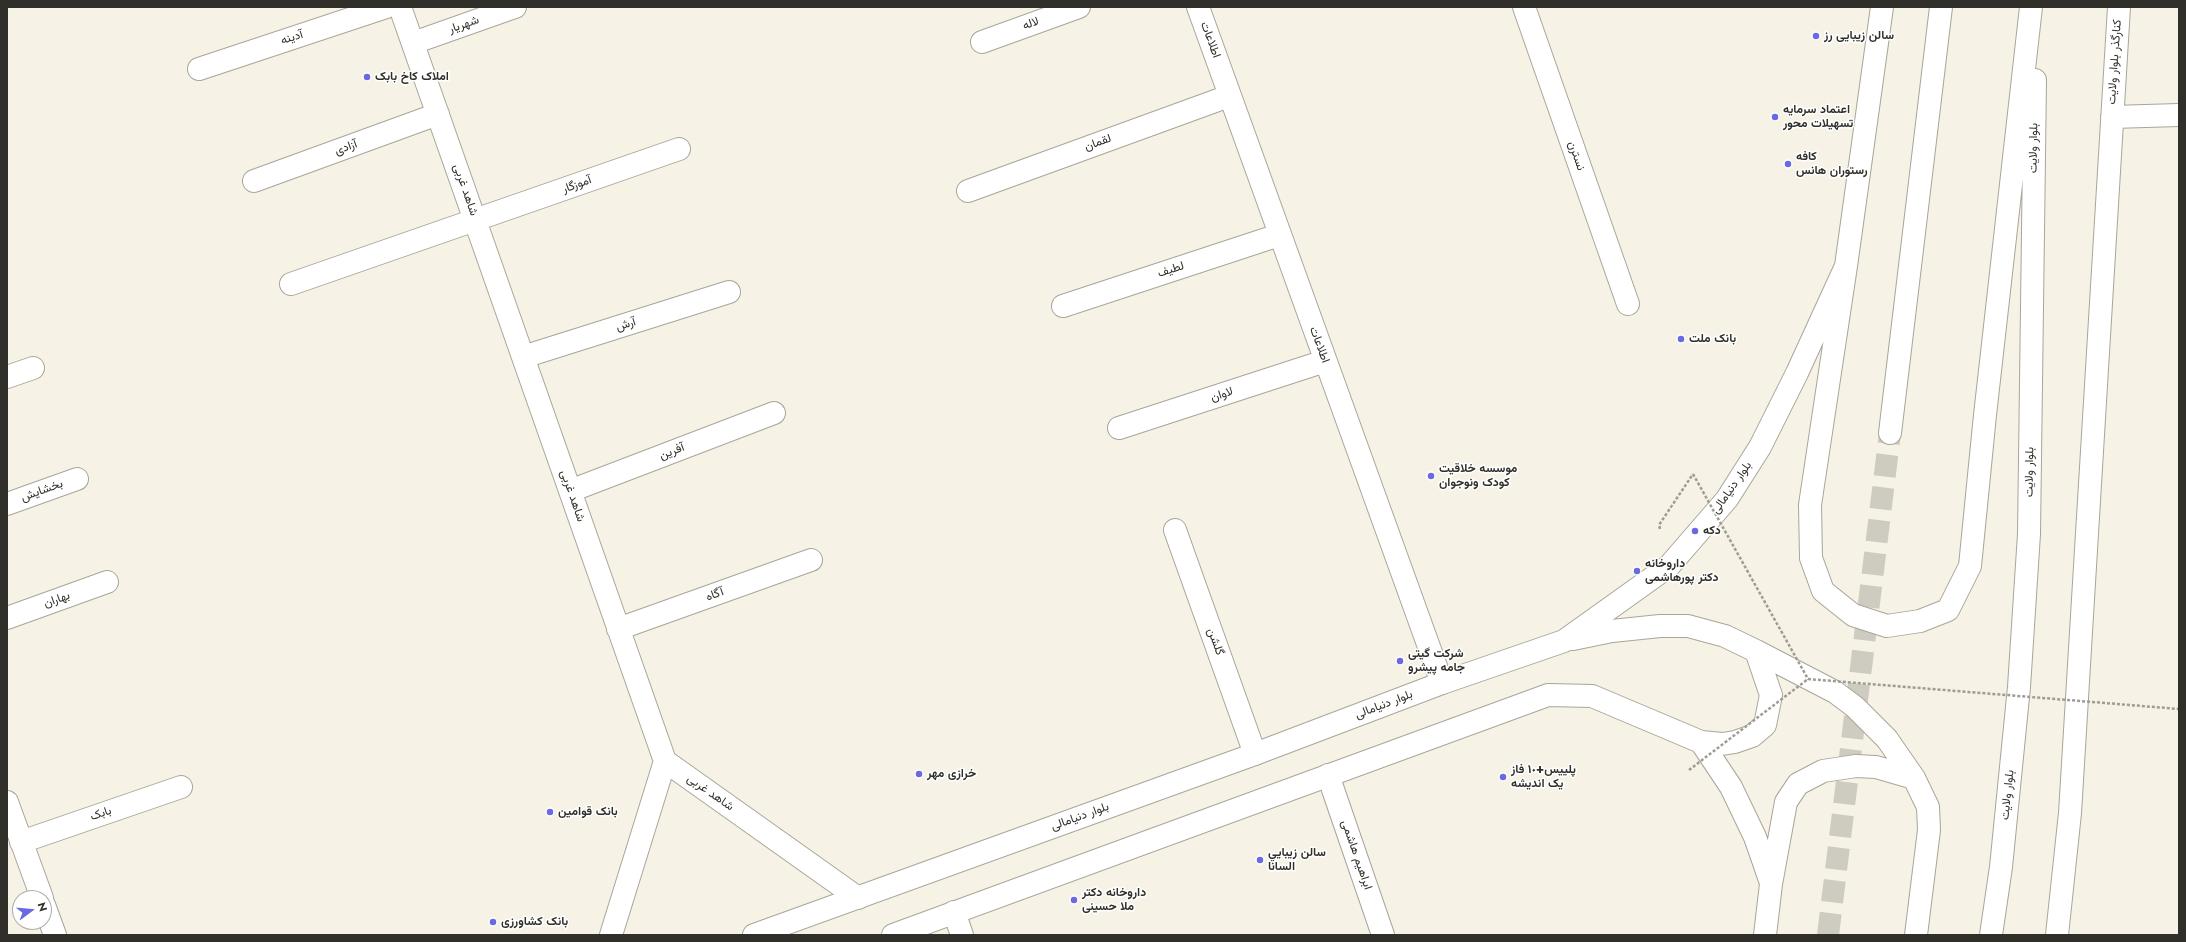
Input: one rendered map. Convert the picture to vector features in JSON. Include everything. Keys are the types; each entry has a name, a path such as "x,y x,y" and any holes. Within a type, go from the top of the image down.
{"main road":[{"name":"آدینه","path":"199,69 386,7"},
{"name":"شاهد غربی","path":"400,7 665,761 858,898"},
{"name":"شهریار","path":"413,43 515,7"},
{"name":"لاله","path":"982,42 1080,7"},
{"name":"اطلاعات","path":"1198,7 1279,235 1442,683"},
{"name":"نسترن","path":"1524,7 1628,304"},
{"path":"1882,7 1846,266 1810,504 1811,558 1823,591 1853,615 1887,626 1920,621 1948,610 1970,566 1985,407 2031,7"},
{"path":"1890,433 1941,7"},
{"name":"بلوار ولایت","path":"1991,935 2001,867 2019,687 2029,534 2035,7"},
{"name":"کنارگذر بلوار ولایت","path":"2058,934 2070,813 2118,7"},
{"name":"لقمان","path":"968,191 1229,96"},
{"name":"آزادی","path":"254,181 438,114"},
{"path":"2112,117 2179,115"},
{"name":"آموزگار","path":"291,284 476,221 679,149"},
{"name":"لطیف","path":"1063,306 1279,235"},
{"name":"بلوار دنیامالی","path":"754,935 1255,754 1442,683 1564,641 1669,566 1727,499 1767,433 1797,373 1846,266"},
{"name":"آرش","path":"523,357 728,292"},
{"name":"لاوان","path":"1119,428 1325,361"},
{"path":"7,377 33,368"},
{"name":"آفرین","path":"570,491 774,412"},
{"name":"بخشایش","path":"7,504 77,479"},
{"name":"گلشن","path":"1175,530 1255,754"},
{"name":"آگاه","path":"618,629 811,560"},
{"name":"بهاران","path":"7,618 107,582"},
{"path":"1564,641 1612,631 1660,626 1688,626 1726,636 1835,692 1855,707 1887,739 1914,778 1928,807 1929,830 1916,935"},
{"path":"893,935 1548,695 1592,696 1701,742 1722,744 1735,742 1752,736 1765,725 1771,695 1756,651"},
{"path":"1701,742 1731,787 1755,837 1771,884"},
{"path":"610,935 665,761"},
{"path":"1765,935 1771,884 1786,802 1798,784 1823,771 1856,766 1876,768 1914,778"},
{"name":"ابراهیم هاشمی","path":"1328,775 1383,935"},
{"name":"بابک","path":"22,842 181,787"},
{"path":"7,802 39,890"},
{"path":"954,912 962,935"}],"path":[{"path":"1693,474 1808,680"},
{"path":"1689,770 1808,680 2179,709"}],"tunnel":[{"path":"1828,935 1890,433"}],"place":[{"name":"سالن زیبایی رز","path":"1816,36"},
{"name":"املاک کاخ بابک","path":"367,77"},
{"name":"اعتماد سرمایه تسهیلات محور","path":"1775,117"},
{"name":"کافه رستوران هانس","path":"1788,164"},
{"name":"بانک ملت","path":"1681,339"},
{"name":"موسسه خلاقیت کودک ونوجوان","path":"1431,476"},
{"name":"دکه","path":"1695,531"},
{"name":"داروخانه دکتر پورهاشمی","path":"1637,571"},
{"name":"شرکت گیتی جامه پیشرو","path":"1400,661"},
{"name":"خرازی مهر","path":"919,774"},
{"name":"پلییس+١٠ فاز یک اندیشه","path":"1503,777"},
{"name":"بانک قوامین","path":"550,812"},
{"name":"سالن زيبايي السانا","path":"1260,860"},
{"name":"داروخانه دکتر ملا حسینی","path":"1074,900"},
{"name":"بانک کشاورزی","path":"493,922"}]}
